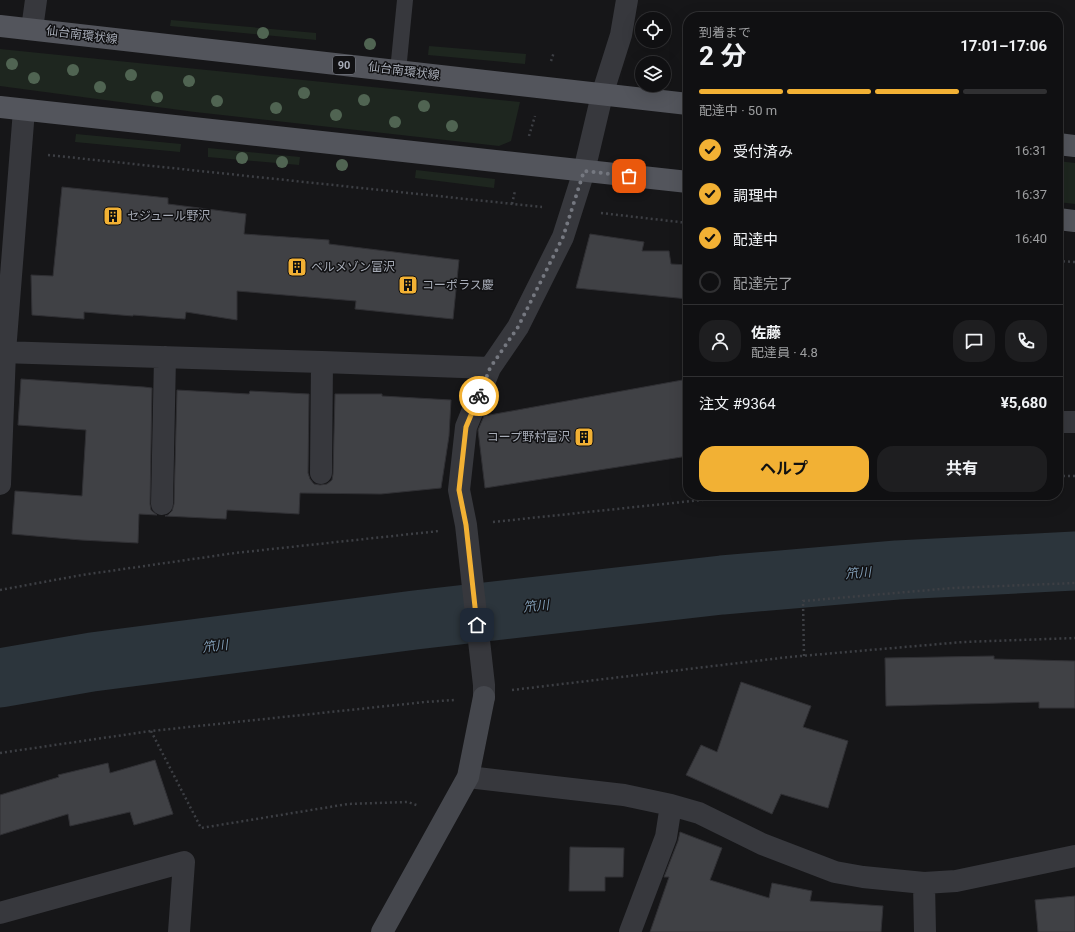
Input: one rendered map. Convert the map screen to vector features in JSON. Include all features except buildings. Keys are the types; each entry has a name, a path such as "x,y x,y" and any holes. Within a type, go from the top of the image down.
{"main road":[{"name":"仙台南環状線","path":"0,26 683,103"},
{"path":"0,107 683,181"},
{"path":"1063,145 1075,146"},
{"path":"1063,220 1075,221"}],"street":[{"path":"32,29 36,0"},
{"path":"382,932 468,777 484,691 467,530 459,490 466,427 490,368 518,327 563,237 584,171 602,95 621,35 627,0"},
{"path":"0,484 3,352 24,110"},
{"path":"3,352 490,368"},
{"path":"162,504 165,357"},
{"path":"321,473 322,362"},
{"path":"1063,422 1075,422"},
{"path":"468,777 624,795 672,805 698,813 762,844 835,872 863,877 924,883 956,880 1075,856"},
{"path":"630,932 666,836 672,805"},
{"path":"0,913 184,862 179,932"},
{"path":"924,883 925,932"}],"lane":[{"path":"398,71 405,0"}],"path":[{"path":"512,204 520,164 554,52"},
{"path":"20,152 683,222"},
{"path":"1063,261 1075,262"},
{"path":"1063,476 1075,476"},
{"path":"0,590 82,575 220,556 431,532 467,530 596,512 704,500"},
{"path":"804,656 803,601 953,588 1075,584"},
{"path":"0,753 151,731 425,702 484,691 509,691 804,656 963,642 1075,638"},
{"path":"151,731 201,828 348,804 408,802 421,806"}],"shaded area":[{"path":"171,20 316,33 316,40 170,26"},
{"path":"429,46 526,54 525,64 428,55"},
{"path":"0,49 520,102 511,141 499,146 195,112 0,86"},
{"path":"76,134 181,144 180,152 75,142"},
{"path":"208,148 300,157 299,165 208,157"},
{"path":"1063,162 1075,163 1075,204 1063,203"},
{"path":"416,170 495,179 494,188 415,178"}],"waterway":[{"name":"笊川","path":"0,678 92,662 415,620 722,585 897,570 1075,561"}],"way so far":[{"path":"479,396 490,368 518,327 563,237 584,171 629,176"}],"place":[{"name":"セジュール野沢","path":"113,216"},
{"name":"ベルメゾン富沢","path":"297,267"},
{"name":"コーポラス慶","path":"408,285"},
{"name":"コープ野村富沢","path":"584,437"}],"route":[{"path":"477,625 466,525 459,490 466,427 479,396"}]}
